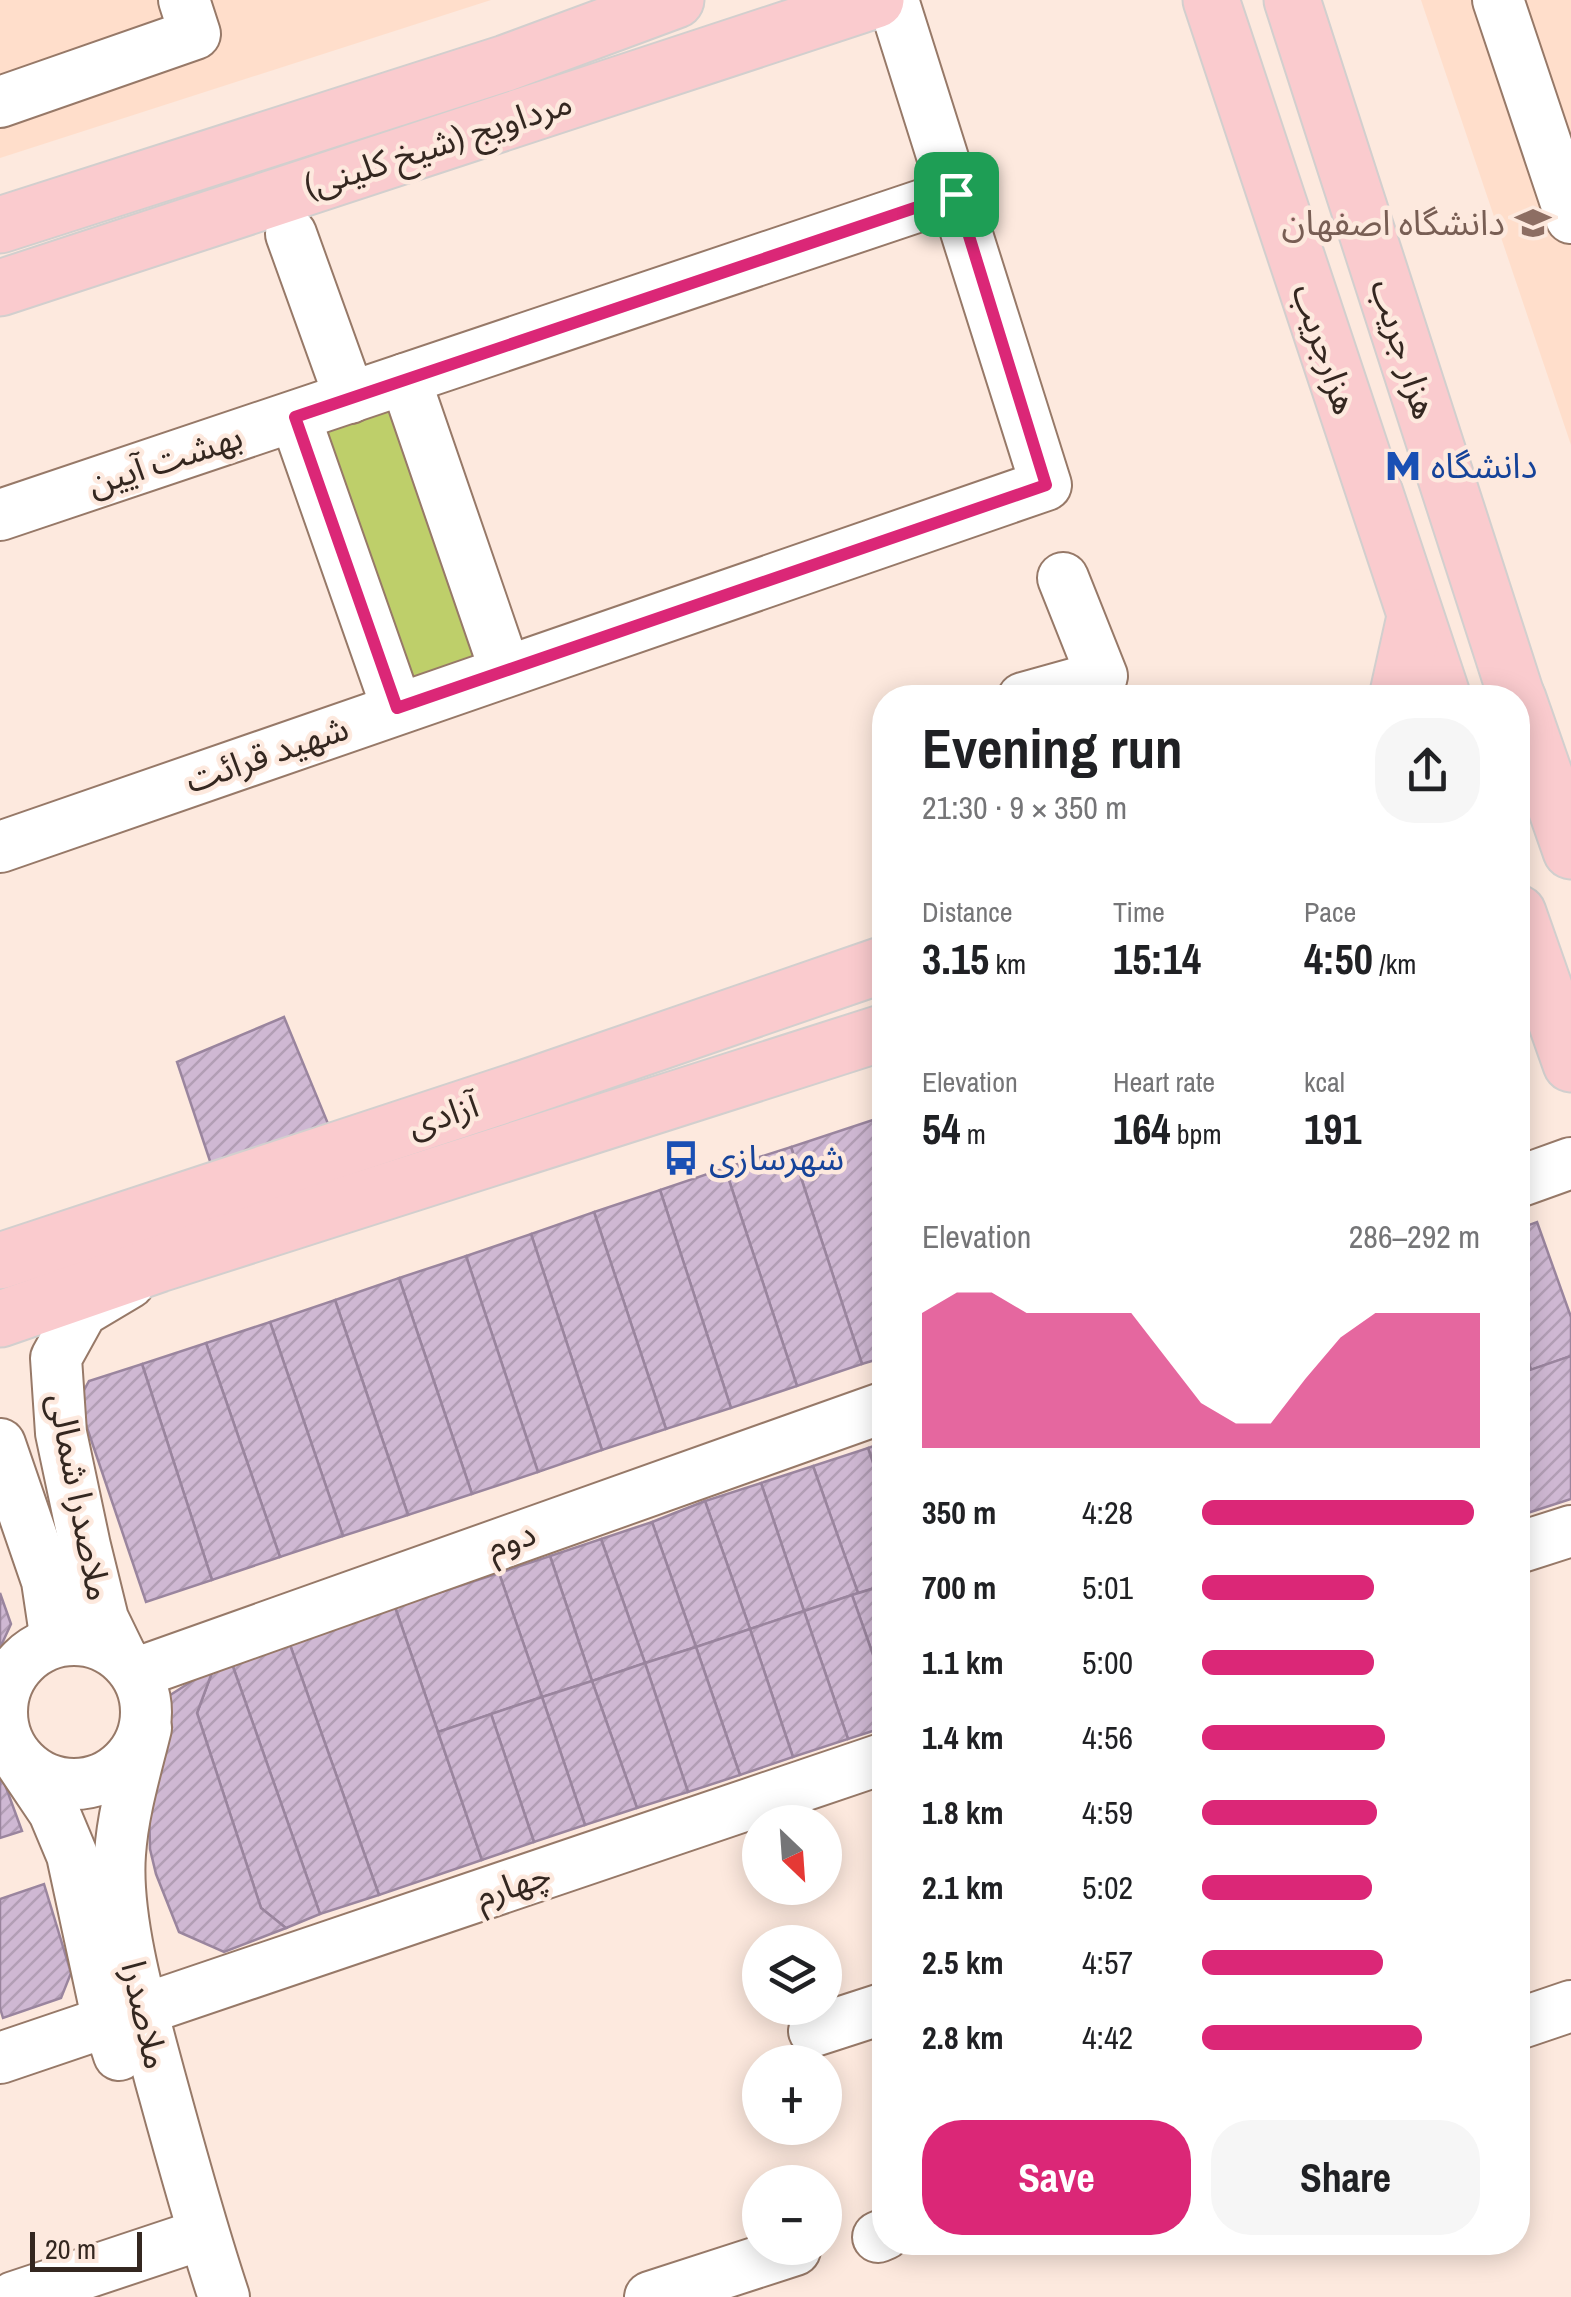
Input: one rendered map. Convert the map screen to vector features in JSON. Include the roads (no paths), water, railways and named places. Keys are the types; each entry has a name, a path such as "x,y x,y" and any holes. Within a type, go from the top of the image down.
{"main road":[{"name":"مرداویج (شیخ کلینی)","path":"0,225 506,63 676,0"},
{"name":"مرداویج (شیخ کلینی)","path":"0,288 876,0"},
{"name":"هزارجریب","path":"1211,0 1439,685"},
{"name":"هزار جریب","path":"1292,0 1509,685"},
{"path":"506,63 522,116"},
{"path":"1400,685 1416,617"},
{"name":"هزار جریب","path":"1530,759 1548,830"},
{"path":"1530,947 1571,1064"},
{"name":"آزادی","path":"0,1261 872,968"},
{"name":"آزادی","path":"0,1319 159,1264 872,1036"},
{"path":"525,1088 542,1142"}],"street":[{"path":"0,102 195,34 184,0"},
{"path":"894,0 956,194"},
{"path":"1498,0 1571,218"},
{"name":"بهشت آیین","path":"0,515 956,194"},
{"name":"شهید قرائت","path":"0,847 1046,485 956,194"},
{"path":"291,234 350,398"},
{"path":"404,379 505,670"},
{"path":"295,417 397,708"},
{"path":"1062,578 1102,676 1069,685"},
{"path":"1530,1178 1571,1163"},
{"name":"ملاصدرا شمالی","path":"129,1664 103,1619 85,1546 61,1433 56,1358 82,1311 159,1264"},
{"name":"دوم","path":"129,1664 872,1411"},
{"name":"ملاصدرا شمالی","path":"0,1444 46,1581 56,1641"},
{"path":"1530,1544 1571,1531"},
{"path":"81,1639 100,1643 129,1664 146,1697 146,1728 137,1750 119,1770 84,1784 55,1782 32,1772 7,1733 4,1694 12,1674 29,1655 56,1641 81,1639"},
{"name":"ملاصدرا","path":"125,2017 126,1928 120,1856 146,1728"},
{"name":"ملاصدرا","path":"7,1733 54,1812 72,1855 191,2238 197,2297"},
{"name":"چهارم","path":"0,2058 872,1762"},
{"path":"1530,2020 1571,2006"},
{"path":"814,2031 872,2012"},
{"path":"14,2297 191,2238"},
{"name":"ملاصدرا","path":"191,2238 224,2297"},
{"path":"650,2297 749,2265"}],"place":[{"name":"دانشگاه اصفهان","path":"1533,223"},
{"name":"دانشگاه","path":"1403,466"},
{"name":"شهرسازی","path":"681,1158"}]}
